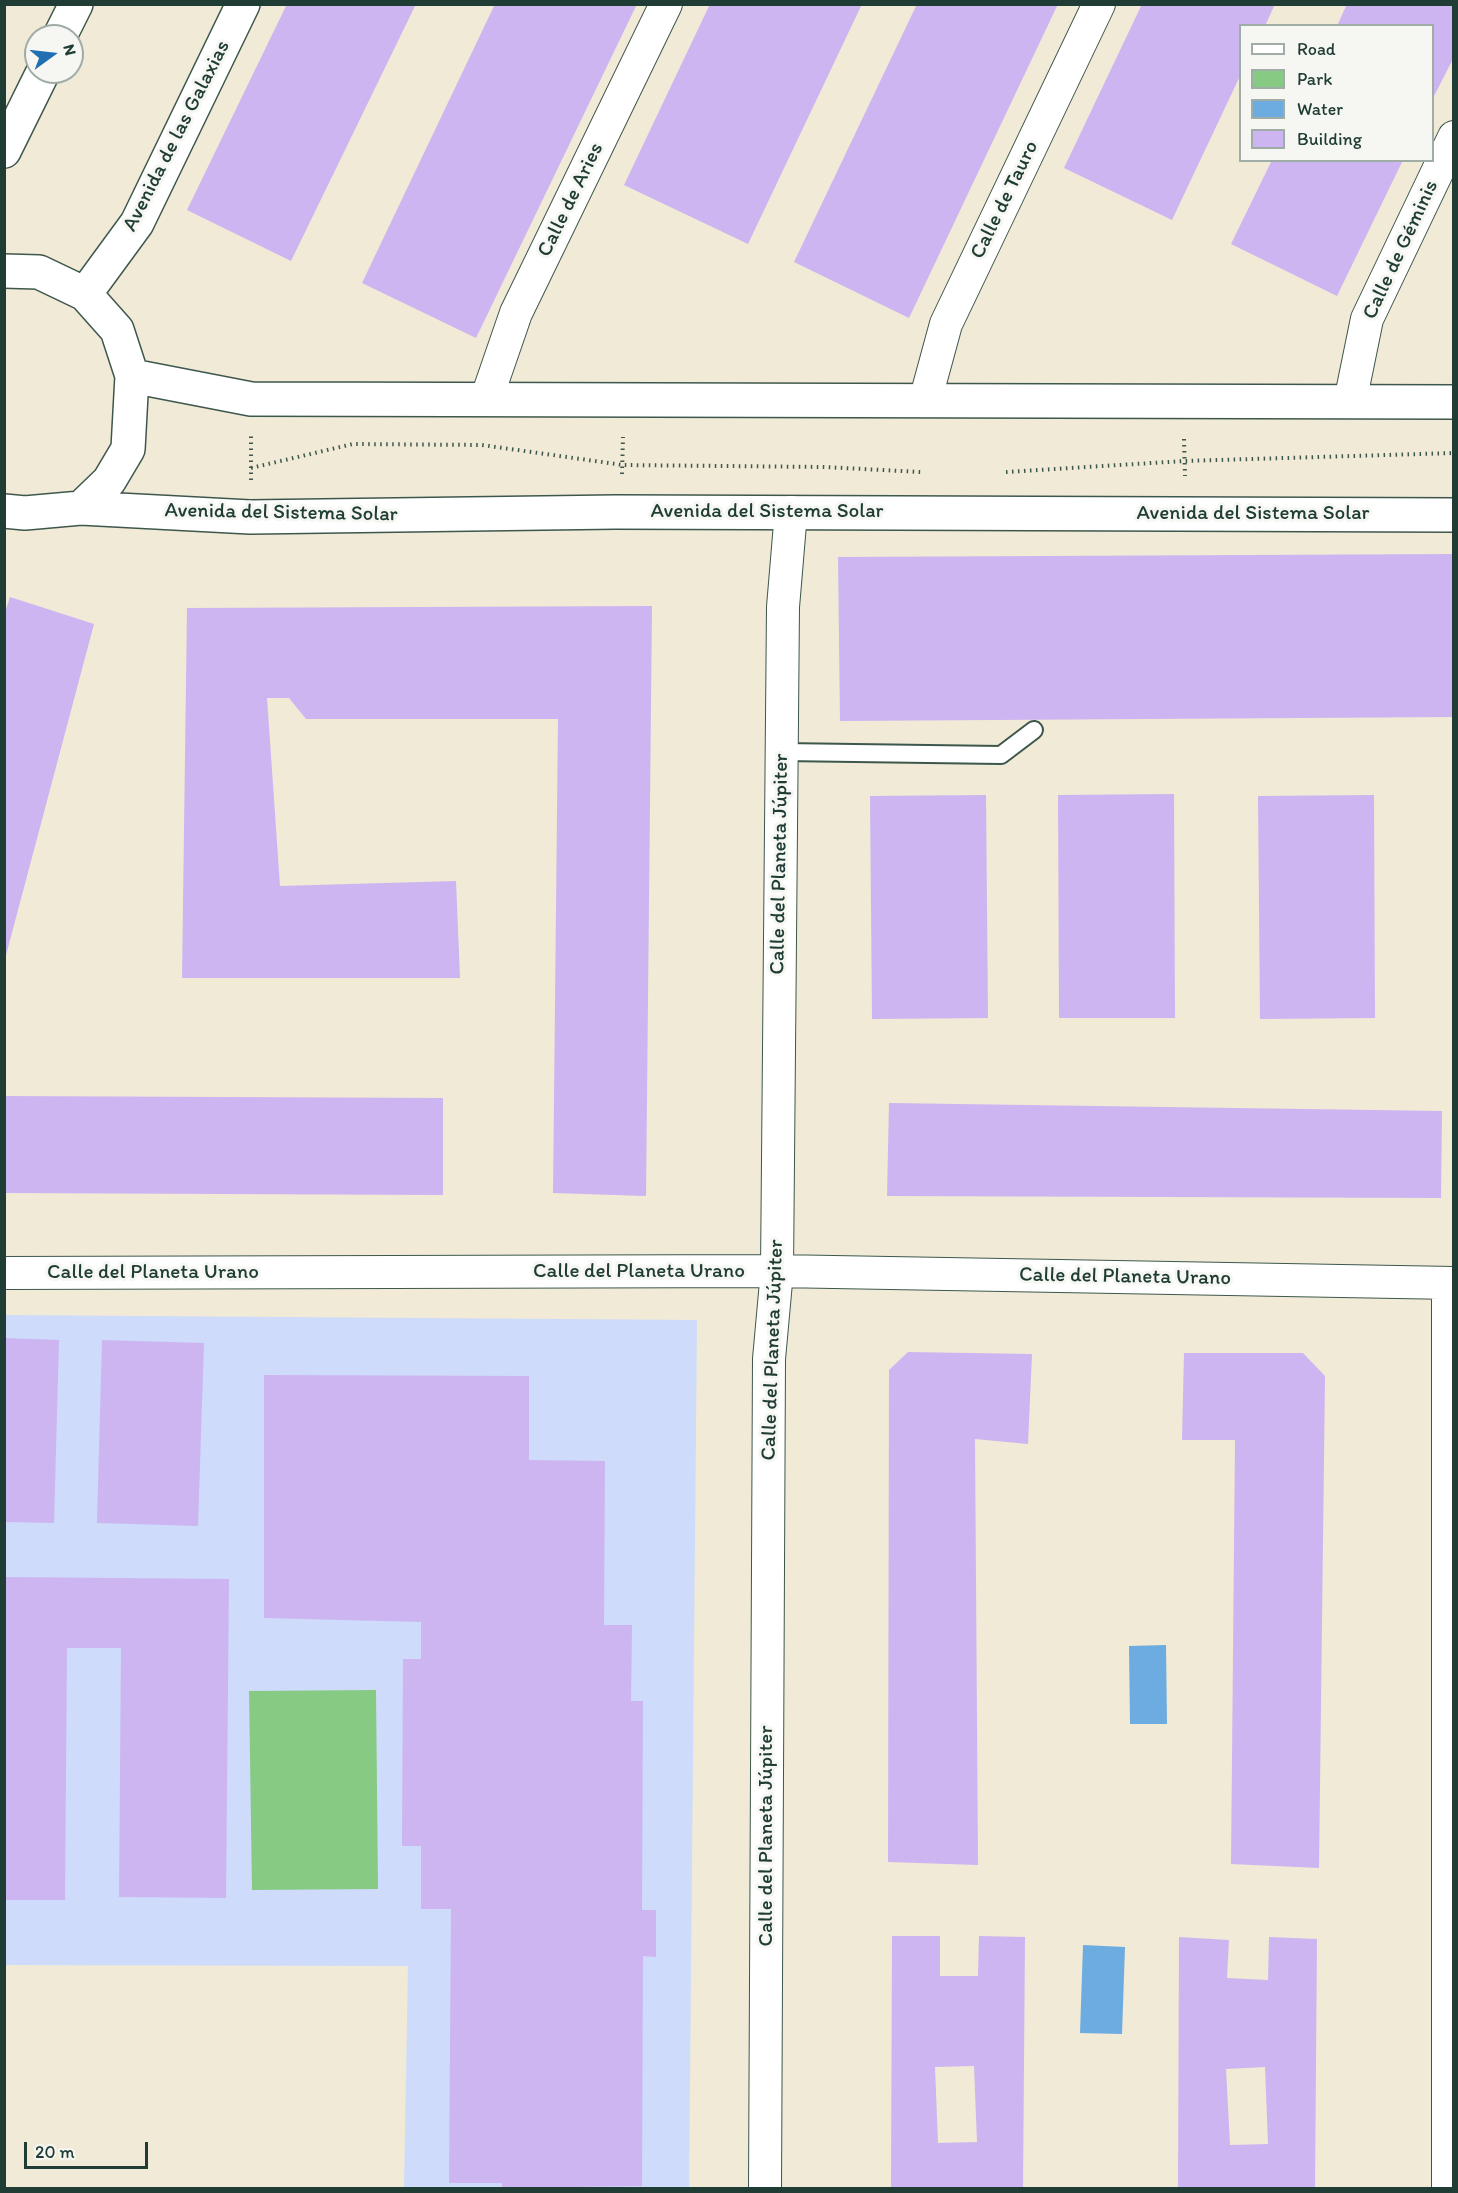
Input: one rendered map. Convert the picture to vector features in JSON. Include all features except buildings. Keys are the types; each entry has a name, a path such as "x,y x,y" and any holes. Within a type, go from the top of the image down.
{"street":[{"path":"66,24 76,4"},
{"name":"Avenida de las Galaxias","path":"85,294 137,223 243,4"},
{"name":"Calle de Aries","path":"486,400 516,313 666,4"},
{"name":"Calle de Tauro","path":"925,401 946,324 1099,4"},
{"path":"4,151 37,84"},
{"name":"Calle de Géminis","path":"1350,402 1367,319 1454,137"},
{"path":"4,271 39,272 85,294 117,330 132,375 128,449 109,481 81,508"},
{"path":"132,375 251,399 1454,402"},
{"name":"Avenida del Sistema Solar","path":"11,513 81,508 250,517 616,512 1454,514"},
{"name":"Calle del Planeta Júpiter","path":"765,2188 769,1359 777,1271 783,607 791,512"},
{"name":"Calle del Planeta Urano","path":"4,1274 777,1271 1451,1283"},
{"path":"1448,2188 1451,1283"}],"lane":[{"path":"782,752 1001,755 1034,730"}],"path":[{"path":"250,517 251,399"},
{"path":"616,512 623,465 623,400"},
{"path":"1184,402 1187,513"},
{"path":"251,468 353,444 482,445 623,465 824,467 926,472"},
{"path":"995,473 1184,461 1454,453"}],"shaded area":[{"path":"5,1315 697,1320 689,2188 404,2188 408,1966 5,1965"}],"green space":[{"path":"376,1690 378,1889 252,1890 249,1691"}],"water":[{"path":"1166,1645 1167,1724 1130,1724 1129,1646"},
{"path":"1083,1945 1125,1947 1122,2034 1080,2033"}]}
